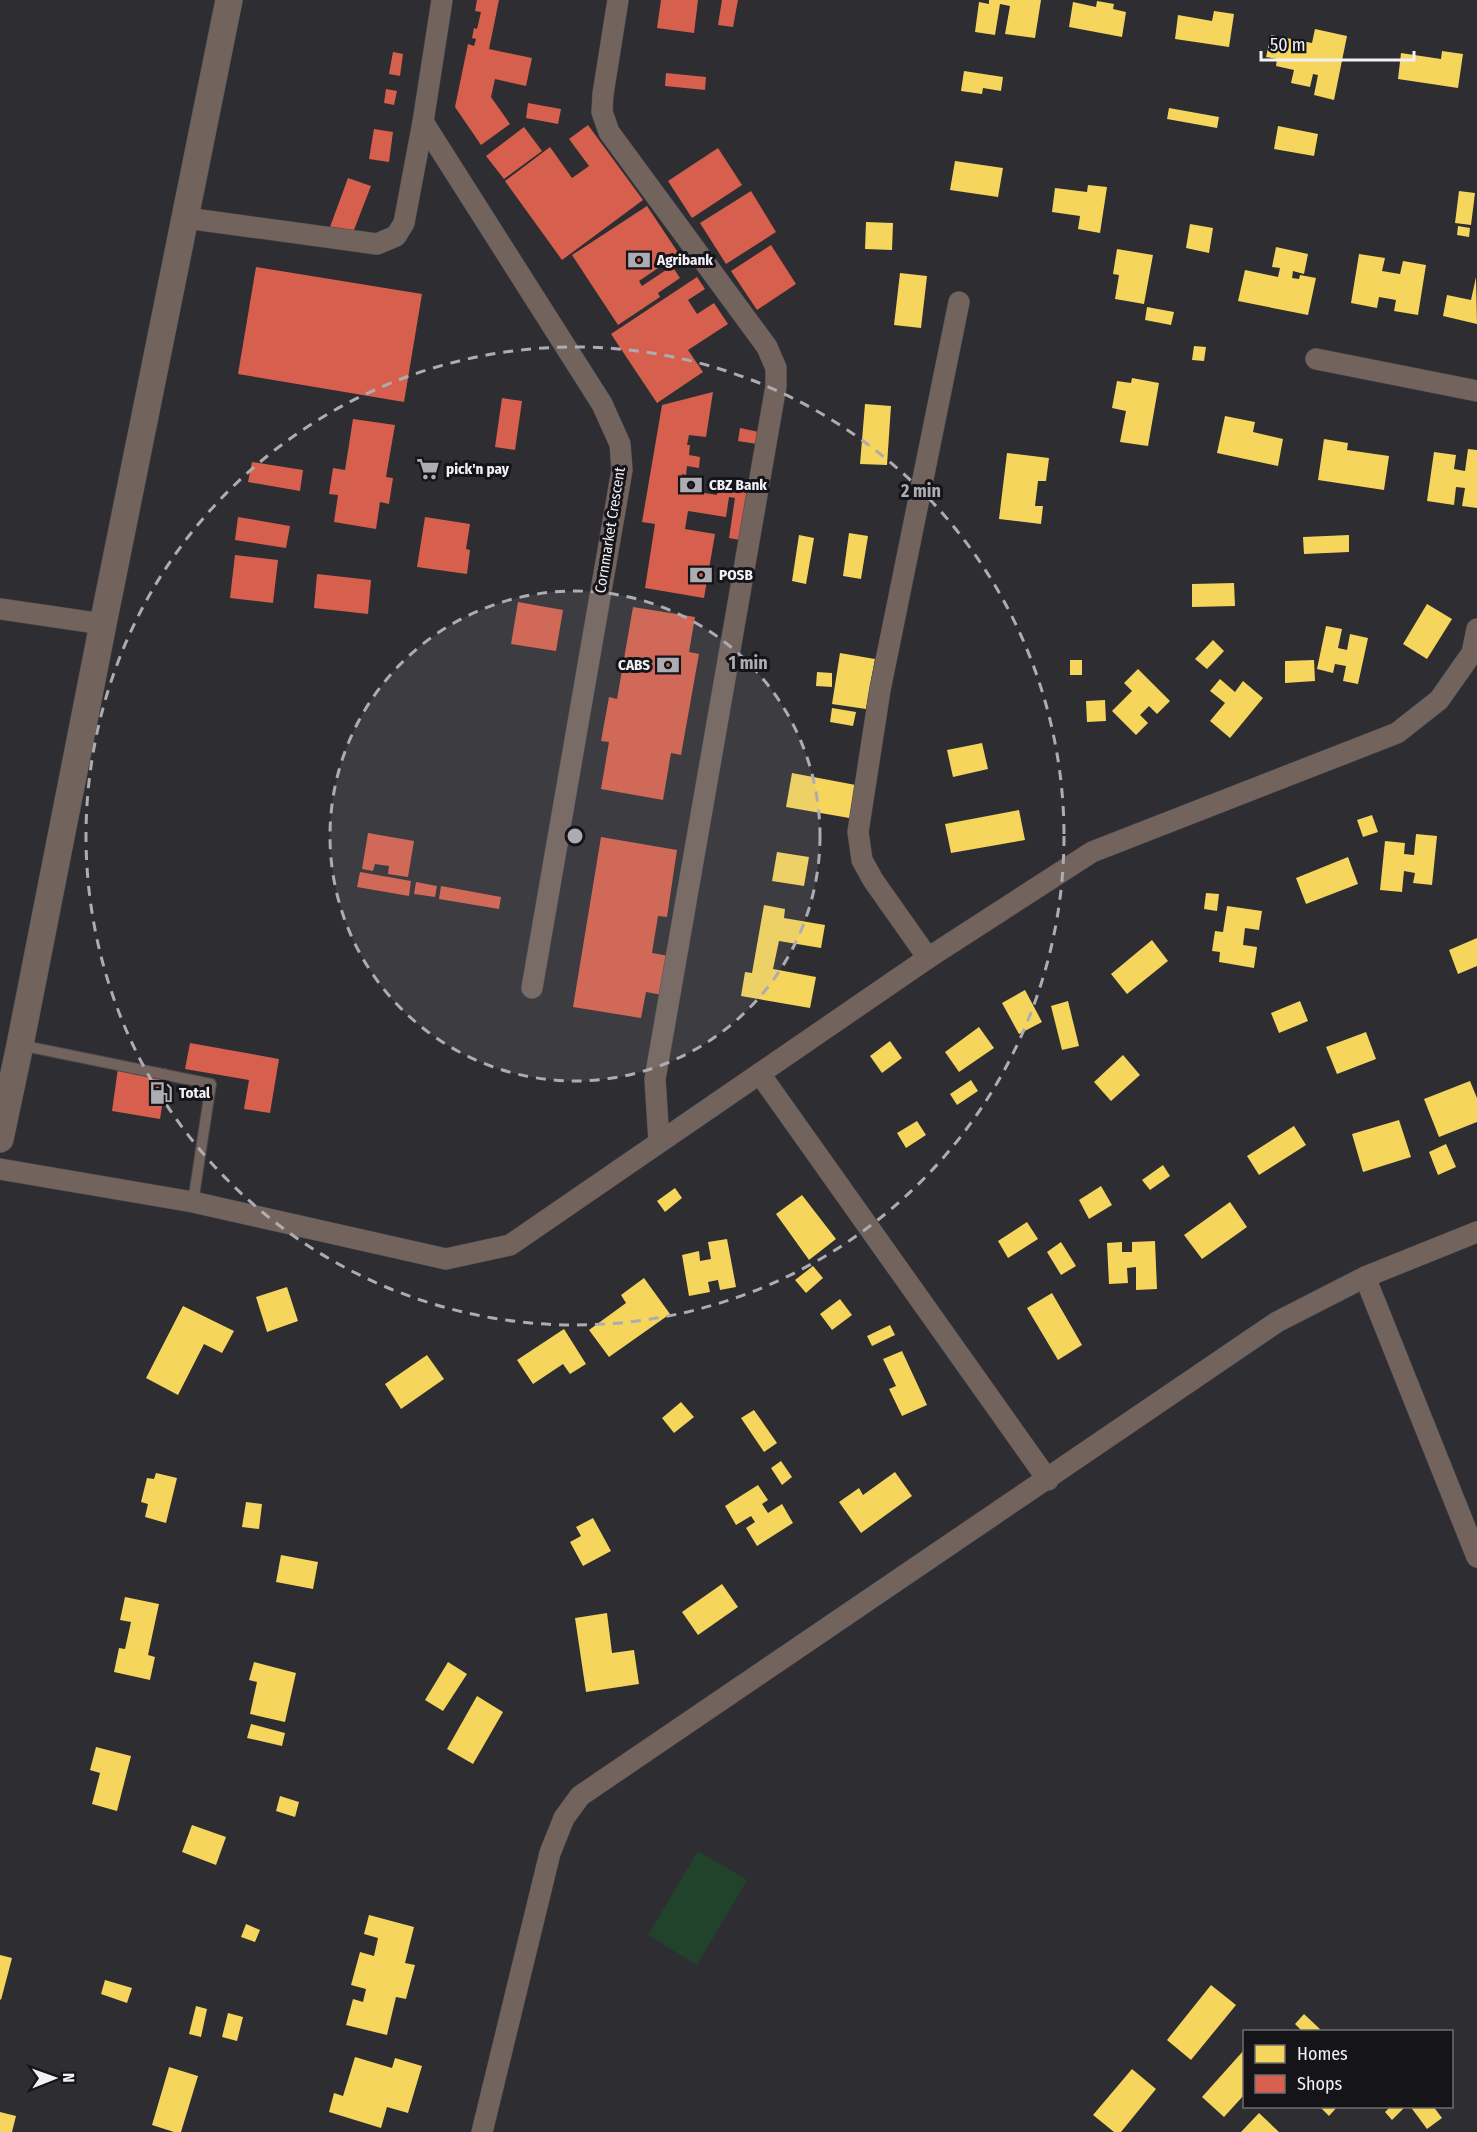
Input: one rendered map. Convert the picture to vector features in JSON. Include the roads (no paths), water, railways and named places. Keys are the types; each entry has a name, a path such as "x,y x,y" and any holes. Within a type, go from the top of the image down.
{"street":[{"path":"0,1139 229,0"},
{"path":"186,218 377,244 396,237 404,223 442,0"},
{"path":"618,0 603,94 602,112 609,132 767,347 776,368 774,398 656,1079 659,1142"},
{"name":"Cornmarket Crescent","path":"423,122 602,404 620,444 622,470 532,988"},
{"path":"928,958 873,880 862,860 858,832 880,690 959,302"},
{"path":"1316,359 1477,391"},
{"path":"0,609 103,624"},
{"path":"0,1169 193,1202 446,1259 510,1245 928,958 1092,852 1397,733 1439,700 1472,652 1477,629"},
{"path":"760,1074 1048,1480"},
{"path":"482,2132 550,1852 564,1818 580,1796 1005,1506 1048,1480 1277,1322 1365,1277 1477,1232"},
{"path":"1365,1277 1477,1557"}],"lane":[{"path":"20,1045 211,1084 193,1202"}],"place":[{"name":"Agribank","path":"639,260"},
{"name":"pick'n pay","path":"428,469"},
{"name":"CBZ Bank","path":"691,485"},
{"name":"POSB","path":"701,575"},
{"name":"CABS","path":"668,665"},
{"name":"Total","path":"161,1093"}]}
